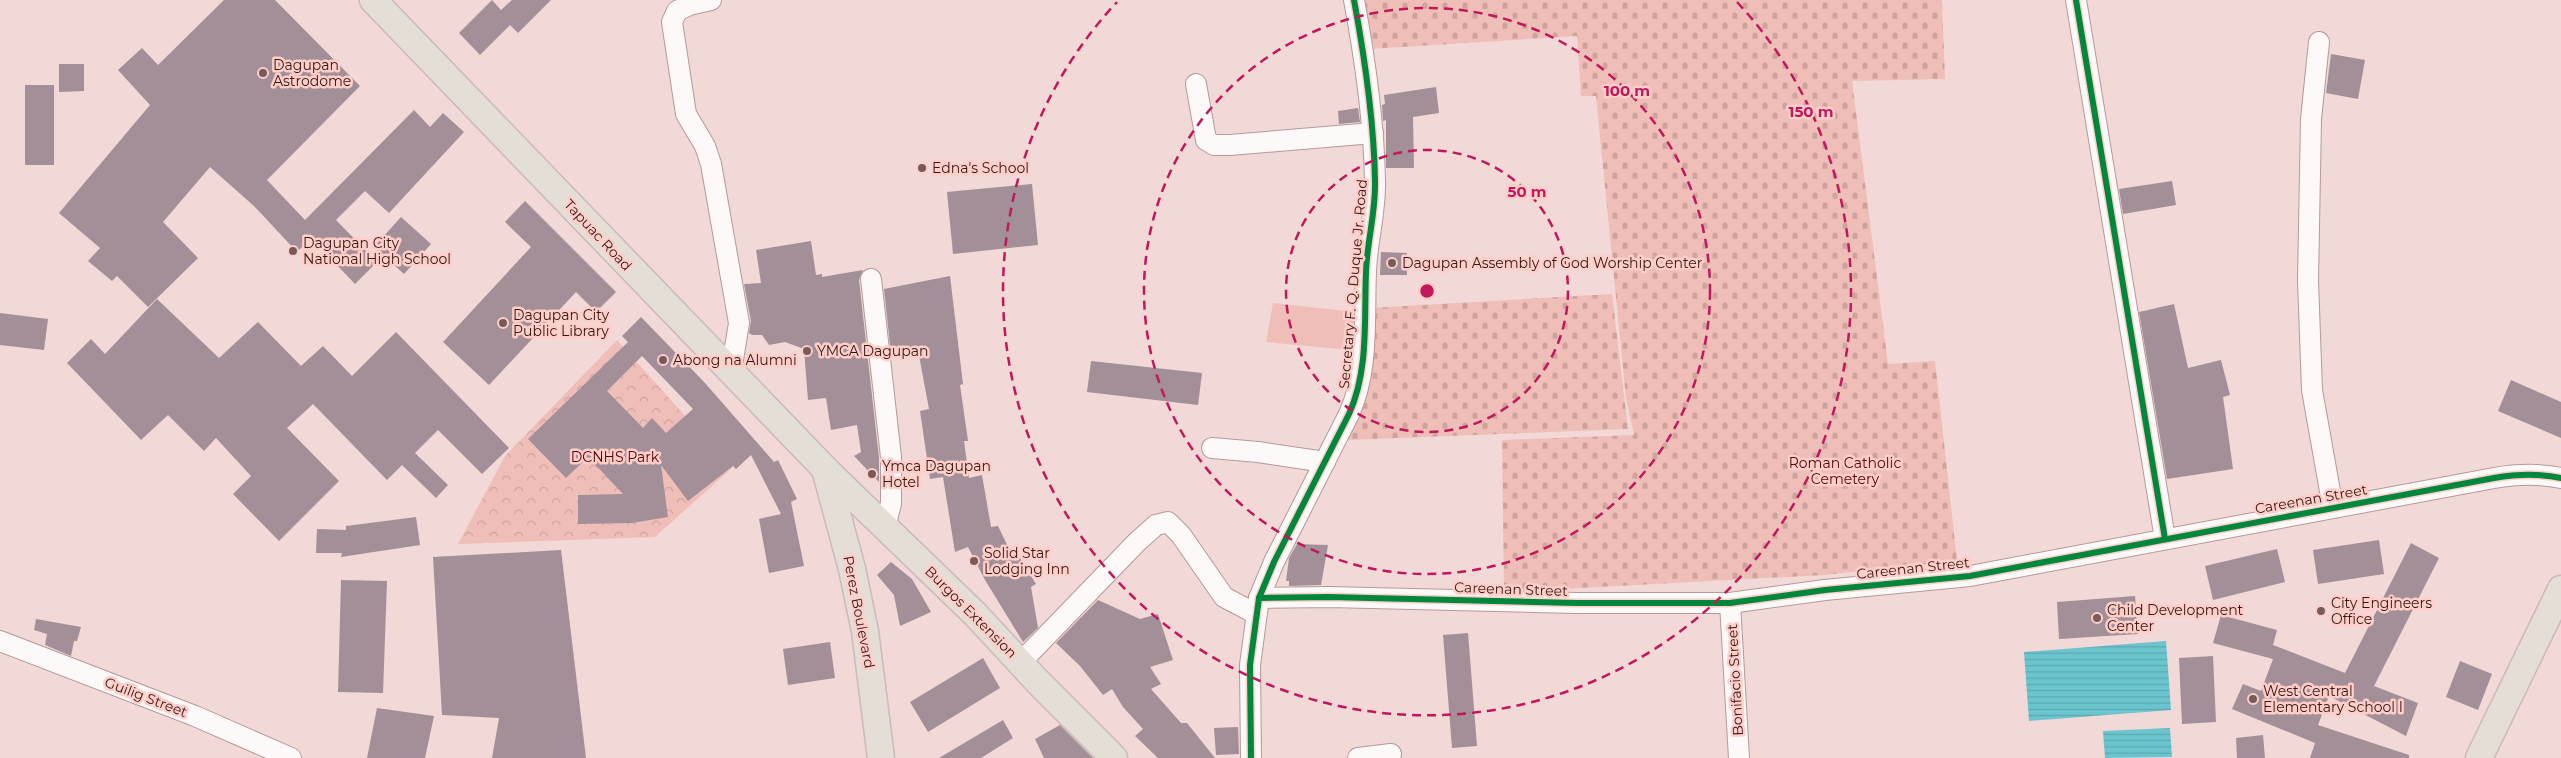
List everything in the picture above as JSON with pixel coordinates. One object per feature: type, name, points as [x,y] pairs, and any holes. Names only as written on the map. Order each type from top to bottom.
[{"type":"main road","name":"Tapuac Road","points":[[373,0],[825,468]]},
{"type":"main road","name":"Burgos Extension","points":[[825,468],[975,614],[1020,663],[1114,758]]},
{"type":"main road","name":"Perez Boulevard","points":[[825,468],[852,568],[865,631],[881,758]]},
{"type":"main road","points":[[2479,758],[2561,588]]},
{"type":"street","points":[[711,0],[689,5],[677,11],[672,22],[686,114],[705,146],[711,164],[732,280],[739,323],[731,372]]},
{"type":"street","name":"Secretary F. Q. Duque Jr. Road","points":[[1251,758],[1250,665],[1257,606],[1274,562],[1356,399],[1361,376],[1366,268],[1375,208],[1373,133],[1354,0]]},
{"type":"street","points":[[2076,0],[2165,539]]},
{"type":"street","points":[[2319,42],[2311,119],[2308,281],[2312,390],[2333,508]]},
{"type":"street","points":[[1196,84],[1206,140],[1214,145],[1373,133]]},
{"type":"street","points":[[871,279],[891,458],[890,504],[885,527]]},
{"type":"street","points":[[1212,448],[1258,452],[1325,462]]},
{"type":"street","name":"Careenan Street","points":[[1257,606],[1329,597],[1576,603],[1730,603],[1825,590],[1970,576],[2504,476],[2544,474],[2561,478]]},
{"type":"street","points":[[1020,663],[1156,524],[1168,522],[1181,535],[1224,597],[1257,606]]},
{"type":"street","name":"Bonifacio Street","points":[[1730,603],[1739,758]]},
{"type":"street","name":"Guilig Street","points":[[0,641],[195,716],[290,758]]},
{"type":"street","points":[[1358,758],[1391,754]]},
{"type":"green space","name":"Roman Catholic Cemetery","points":[[1359,0],[1942,0],[1945,79],[1852,81],[1888,364],[1935,361],[1957,561],[1824,575],[1504,592],[1502,440],[1634,435],[1626,398],[1596,96],[1581,96],[1577,36],[1370,49]]},
{"type":"green space","points":[[1612,294],[1628,429],[1347,440],[1365,377],[1371,308]]},
{"type":"green space","points":[[1273,303],[1355,312],[1350,350],[1266,342]]},
{"type":"green space","name":"DCNHS Park","points":[[617,340],[732,468],[655,537],[458,544],[505,456]]},
{"type":"water","points":[[2166,641],[2171,710],[2029,721],[2024,652]]},
{"type":"water","points":[[2170,728],[2172,757],[2105,758],[2103,731]]},
{"type":"building","points":[[224,0],[275,0],[360,86],[267,180],[305,220],[414,110],[430,127],[443,113],[464,132],[389,213],[365,191],[336,220],[377,262],[355,284],[311,238],[297,252],[255,207],[210,167],[163,222],[198,258],[148,307],[117,276],[112,281],[88,261],[100,248],[59,213],[150,105],[118,70],[142,48],[158,65]]},
{"type":"building","points":[[492,0],[501,10],[512,0],[551,0],[518,33],[510,25],[480,55],[459,33]]},
{"type":"building","points":[[2331,54],[2365,60],[2358,99],[2326,93]]},
{"type":"building","points":[[59,64],[84,64],[84,91],[59,92]]},
{"type":"building","points":[[25,85],[54,85],[54,165],[25,165]]},
{"type":"building","points":[[1436,87],[1439,113],[1413,117],[1414,168],[1386,168],[1386,120],[1383,121],[1382,105],[1385,104],[1384,95]]},
{"type":"building","points":[[1358,108],[1360,122],[1339,124],[1338,111]]},
{"type":"building","points":[[2172,181],[2176,205],[2123,214],[2119,189]]},
{"type":"building","points":[[1032,184],[1038,245],[953,254],[947,192]]},
{"type":"building","points":[[525,201],[616,292],[596,312],[576,292],[489,385],[443,342],[531,247],[505,222]]},
{"type":"building","points":[[401,217],[431,244],[404,274],[374,247]]},
{"type":"building","points":[[811,241],[816,275],[822,274],[822,277],[863,270],[859,280],[879,458],[879,482],[854,456],[861,452],[857,425],[831,430],[826,398],[808,400],[804,349],[785,342],[769,345],[762,335],[752,335],[749,333],[751,321],[744,284],[761,283],[756,250]]},
{"type":"building","points":[[1381,252],[1407,253],[1407,275],[1380,275]]},
{"type":"building","points":[[950,276],[963,384],[960,385],[968,441],[964,441],[969,478],[982,475],[991,527],[998,526],[1015,561],[1020,558],[1036,584],[1031,587],[1038,628],[1023,642],[985,580],[968,547],[955,552],[943,477],[930,479],[920,411],[929,409],[918,350],[891,354],[884,289]]},
{"type":"building","points":[[157,299],[219,358],[258,322],[301,366],[323,346],[352,376],[396,332],[509,448],[482,474],[438,430],[415,453],[448,485],[436,498],[402,465],[387,480],[313,404],[287,428],[339,481],[279,541],[233,494],[251,476],[216,438],[204,451],[168,415],[141,440],[67,363],[91,339],[105,354]]},
{"type":"building","points":[[2174,304],[2188,368],[2221,360],[2230,395],[2223,397],[2233,469],[2167,479],[2139,312]]},
{"type":"building","points":[[0,313],[48,319],[44,350],[0,345]]},
{"type":"building","points":[[641,317],[705,383],[774,462],[778,460],[797,499],[791,502],[804,566],[769,573],[759,519],[781,514],[751,455],[736,469],[733,466],[688,501],[661,465],[668,517],[632,523],[578,524],[578,495],[623,494],[588,457],[566,478],[528,439],[628,342],[622,336]],"holes":[[[642,356],[693,409],[666,433],[652,418],[643,428],[607,391]]]},
{"type":"building","points":[[1091,361],[1202,373],[1198,405],[1087,392]]},
{"type":"building","points":[[2511,380],[2561,402],[2561,438],[2498,411]]},
{"type":"building","points":[[416,517],[420,545],[341,557],[342,553],[316,553],[317,529],[346,530],[346,526]]},
{"type":"building","points":[[2379,540],[2384,574],[2318,584],[2313,550]]},
{"type":"building","points":[[2411,543],[2439,558],[2374,686],[2418,703],[2406,736],[2329,696],[2318,725],[2409,755],[2409,758],[2310,758],[2315,743],[2232,709],[2243,684],[2261,691],[2273,659],[2213,643],[2221,615],[2277,630],[2273,645],[2345,673]]},
{"type":"building","points":[[1297,544],[1328,545],[1321,585],[1289,586],[1289,581],[1286,581],[1289,558]]},
{"type":"building","points":[[2277,549],[2285,582],[2213,600],[2205,566]]},
{"type":"building","points":[[561,550],[586,758],[492,758],[499,718],[442,715],[433,557]]},
{"type":"building","points":[[891,562],[912,579],[931,612],[900,626],[894,595],[877,575]]},
{"type":"building","points":[[341,580],[387,581],[383,693],[338,692]]},
{"type":"building","name":"Child Development Center","points":[[2135,596],[2138,634],[2059,639],[2057,602]]},
{"type":"building","points":[[1098,600],[1140,619],[1158,614],[1173,660],[1150,667],[1161,684],[1151,689],[1181,723],[1187,723],[1215,758],[1158,758],[1135,736],[1143,729],[1123,707],[1112,689],[1103,695],[1080,666],[1056,643]]},
{"type":"building","points":[[36,619],[81,627],[77,641],[74,641],[71,656],[45,645],[47,634],[34,630]]},
{"type":"building","points":[[1468,633],[1477,746],[1452,748],[1443,635]]},
{"type":"building","points":[[830,642],[835,678],[788,685],[783,649]]},
{"type":"building","points":[[2213,656],[2216,722],[2182,724],[2179,658]]},
{"type":"building","points":[[983,658],[1000,688],[928,732],[910,702]]},
{"type":"building","points":[[2460,661],[2492,674],[2478,710],[2446,697]]},
{"type":"building","points":[[377,708],[434,716],[425,758],[367,758]]},
{"type":"building","points":[[1003,720],[1013,738],[981,758],[939,758]]},
{"type":"building","points":[[1060,725],[1093,758],[1044,758],[1035,739]]},
{"type":"building","points":[[1238,727],[1239,754],[1216,755],[1214,728]]},
{"type":"building","points":[[2263,735],[2265,758],[2237,758],[2236,738]]},
{"type":"cycle path","points":[[1251,758],[1250,665],[1259,598],[1274,562],[1349,414],[1360,380],[1363,362],[1367,260],[1375,181],[1368,90],[1354,0]]},
{"type":"cycle path","points":[[2076,0],[2165,539]]},
{"type":"cycle path","points":[[1259,598],[1329,597],[1576,603],[1730,603],[1825,590],[1970,576],[2503,477],[2536,475],[2561,478]]},
{"type":"place","name":"Dagupan Astrodome","points":[[263,73]]},
{"type":"place","name":"Edna's School","points":[[922,168]]},
{"type":"place","name":"Dagupan City National High School","points":[[293,251]]},
{"type":"place","name":"Dagupan Assembly of God Worship Center","points":[[1392,263]]},
{"type":"place","name":"Dagupan City Public Library","points":[[503,323]]},
{"type":"place","name":"YMCA Dagupan","points":[[807,351]]},
{"type":"place","name":"Abong na Alumni","points":[[663,360]]},
{"type":"place","name":"Ymca Dagupan Hotel","points":[[872,474]]},
{"type":"place","name":"Solid Star Lodging Inn","points":[[974,561]]},
{"type":"place","name":"City Engineers Office","points":[[2321,611]]},
{"type":"place","name":"Child Development Center","points":[[2097,618]]},
{"type":"place","name":"West Central Elementary School I","points":[[2253,699]]}]
